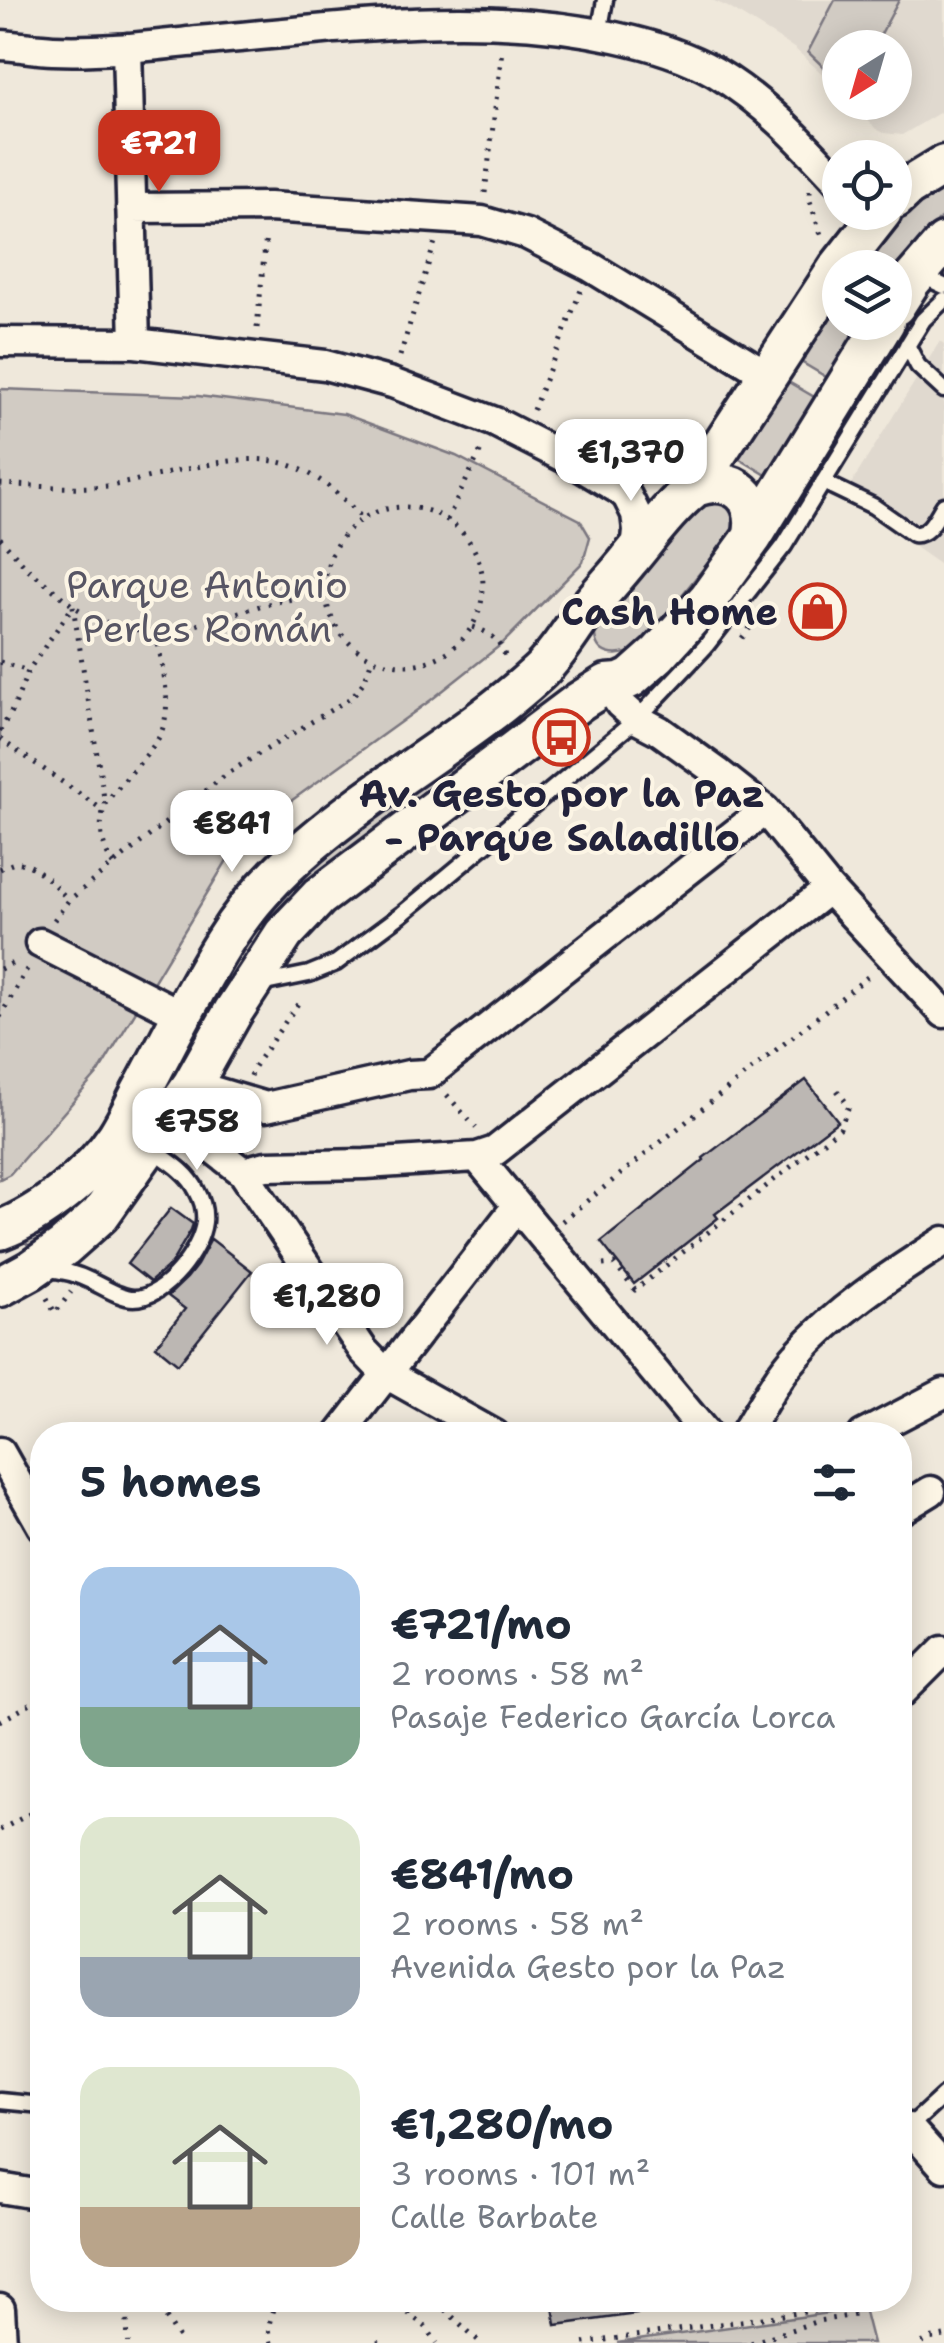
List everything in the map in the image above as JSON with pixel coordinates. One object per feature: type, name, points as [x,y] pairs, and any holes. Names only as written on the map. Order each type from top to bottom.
[{"type":"main road","points":[[912,185],[944,165]]},
{"type":"main road","points":[[0,1230],[72,1186],[116,1138],[224,940],[286,865],[540,672],[769,376],[866,230]]},
{"type":"main road","points":[[917,291],[944,243]]},
{"type":"main road","points":[[573,630],[571,654],[584,675],[595,682],[620,683],[658,654],[708,599],[892,340]]},
{"type":"main road","points":[[684,484],[719,482],[742,492],[754,514],[752,538]]},
{"type":"main road","points":[[15,1278],[64,1247],[100,1215],[192,1086],[284,934],[320,897],[607,684]]},
{"type":"street","points":[[0,45],[55,50],[127,48],[386,24],[468,22],[577,29],[651,46],[713,71],[773,113],[822,164]]},
{"type":"street","points":[[127,48],[135,343]]},
{"type":"street","points":[[131,208],[269,207],[482,220],[526,234],[590,267],[769,376]]},
{"type":"street","points":[[0,342],[135,343],[325,365],[392,383],[495,422],[576,463],[624,493],[636,514],[636,552]]},
{"type":"street","points":[[624,493],[684,484]]},
{"type":"street","points":[[607,684],[620,704],[764,810],[829,889],[892,958],[941,1004]]},
{"type":"street","points":[[192,1086],[266,1107],[408,1075],[429,1074],[764,810]]},
{"type":"street","points":[[244,1172],[266,1166],[365,1164],[486,1154],[829,889]]},
{"type":"street","points":[[40,943],[182,1015]]},
{"type":"street","points":[[154,1141],[172,1132],[186,1132],[244,1172],[364,1350],[386,1374],[472,1422]]},
{"type":"street","points":[[486,1154],[517,1206],[696,1422]]},
{"type":"street","points":[[348,1422],[517,1206]]},
{"type":"street","points":[[752,1422],[792,1360],[825,1325],[944,1241]]},
{"type":"street","points":[[888,1422],[944,1393]]},
{"type":"street","points":[[0,1452],[30,1505]]},
{"type":"street","points":[[912,1503],[931,1491]]},
{"type":"street","points":[[912,1682],[944,1650]]},
{"type":"street","points":[[912,2133],[944,2167]]},
{"type":"street","points":[[0,2188],[30,2193]]},
{"type":"street","points":[[0,2309],[2,2343]]},
{"type":"lane","points":[[599,34],[605,0]]},
{"type":"lane","points":[[912,326],[944,300]]},
{"type":"lane","points":[[246,991],[264,982],[309,974],[336,964],[638,718],[694,659],[784,546],[823,482],[893,340]]},
{"type":"lane","points":[[900,340],[918,366],[944,390]]},
{"type":"lane","points":[[823,482],[873,506],[912,534],[926,531],[944,506]]},
{"type":"lane","points":[[15,1278],[51,1269],[72,1272],[131,1299],[160,1290],[172,1280],[196,1244],[204,1223],[202,1205],[188,1176],[154,1141]]},
{"type":"lane","points":[[912,2118],[944,2095]]},
{"type":"lane","points":[[0,2101],[30,2104]]},
{"type":"path","points":[[482,220],[505,24]]},
{"type":"path","points":[[822,178],[814,180],[810,194],[824,250]]},
{"type":"path","points":[[254,356],[269,207]]},
{"type":"path","points":[[392,383],[442,218]]},
{"type":"path","points":[[523,436],[590,267]]},
{"type":"path","points":[[448,520],[495,422]]},
{"type":"path","points":[[0,484],[109,486],[189,468],[270,458],[313,475],[340,494],[362,518]]},
{"type":"path","points":[[624,493],[629,469],[636,462],[669,467],[684,484]]},
{"type":"path","points":[[418,508],[448,520],[466,536],[483,571],[481,610],[473,627],[446,654],[410,666],[391,665],[356,650],[332,620],[325,592],[328,563],[335,546],[347,530],[379,510],[418,508]]},
{"type":"path","points":[[0,538],[28,569],[73,606],[98,621],[125,628],[165,634],[263,604],[325,592]]},
{"type":"path","points":[[0,731],[28,670],[73,606]]},
{"type":"path","points":[[73,606],[104,807],[100,831],[113,865]]},
{"type":"path","points":[[473,627],[496,640],[507,664]]},
{"type":"path","points":[[104,807],[158,739],[166,715],[156,632]]},
{"type":"path","points":[[0,1017],[46,930],[69,900],[228,774],[352,697],[365,680],[372,659]]},
{"type":"path","points":[[0,662],[28,670]]},
{"type":"path","points":[[0,740],[104,807]]},
{"type":"path","points":[[0,869],[14,863],[27,865],[69,900]]},
{"type":"path","points":[[543,1236],[892,958]]},
{"type":"path","points":[[429,1074],[486,1154]]},
{"type":"path","points":[[571,1270],[614,1264],[635,1290],[840,1128],[849,1106],[836,1089]]},
{"type":"path","points":[[0,1722],[30,1705]]},
{"type":"path","points":[[0,1830],[30,1814]]},
{"type":"path","points":[[127,2312],[128,2343]]},
{"type":"path","points":[[163,2312],[182,2343]]},
{"type":"path","points":[[271,2343],[268,2330],[272,2312]]},
{"type":"path","points":[[406,2312],[426,2327],[437,2343]]},
{"type":"path","points":[[447,2312],[481,2343]]},
{"type":"path","points":[[584,2343],[805,2312]]},
{"type":"path","points":[[751,2343],[818,2322],[860,2314]]},
{"type":"path","points":[[922,2343],[944,2336]]},
{"type":"path","points":[[377,2343],[385,2343]]},
{"type":"shaded area","points":[[712,0],[944,0],[944,110],[902,135],[884,133],[868,120],[912,120],[912,30],[822,30],[822,74],[794,48]]},
{"type":"shaded area","points":[[940,341],[944,344],[942,566],[843,497]]},
{"type":"green space","points":[[835,0],[899,0],[883,30],[822,30],[822,66],[808,52]]},
{"type":"green space","points":[[944,181],[944,214],[912,253],[871,250],[886,230],[912,230],[912,203]]},
{"type":"green space","points":[[822,320],[822,340],[854,340],[828,378],[796,359]]},
{"type":"green space","points":[[785,380],[816,398],[768,476],[735,456]]},
{"type":"green space","name":"Parque Antonio Perles Román","points":[[0,389],[198,396],[344,414],[456,456],[580,520],[590,537],[583,562],[503,643],[241,837],[99,1072],[10,1174],[0,1179]]},
{"type":"green space","points":[[710,498],[731,506],[735,519],[732,533],[639,648],[616,654],[603,651],[595,639],[595,629],[696,505]]},
{"type":"green space","points":[[474,742],[483,753],[212,1022],[94,1201],[31,1250],[23,1238],[302,871]]},
{"type":"green space","points":[[836,2312],[865,2312],[873,2343],[617,2343]]},
{"type":"building","points":[[806,1080],[838,1121],[715,1214],[718,1218],[634,1284],[601,1242]]},
{"type":"building","points":[[171,1208],[193,1224],[171,1264],[150,1282],[127,1264]]},
{"type":"building","points":[[211,1239],[252,1271],[178,1364],[156,1346],[185,1309],[168,1296],[197,1265]]},
{"type":"building","points":[[554,2312],[637,2312],[637,2314],[556,2325]]},
{"type":"place","name":"Cash Home","points":[[817,612]]},
{"type":"place","name":"Av. Gesto por la Paz - Parque Saladillo","points":[[562,737]]}]
